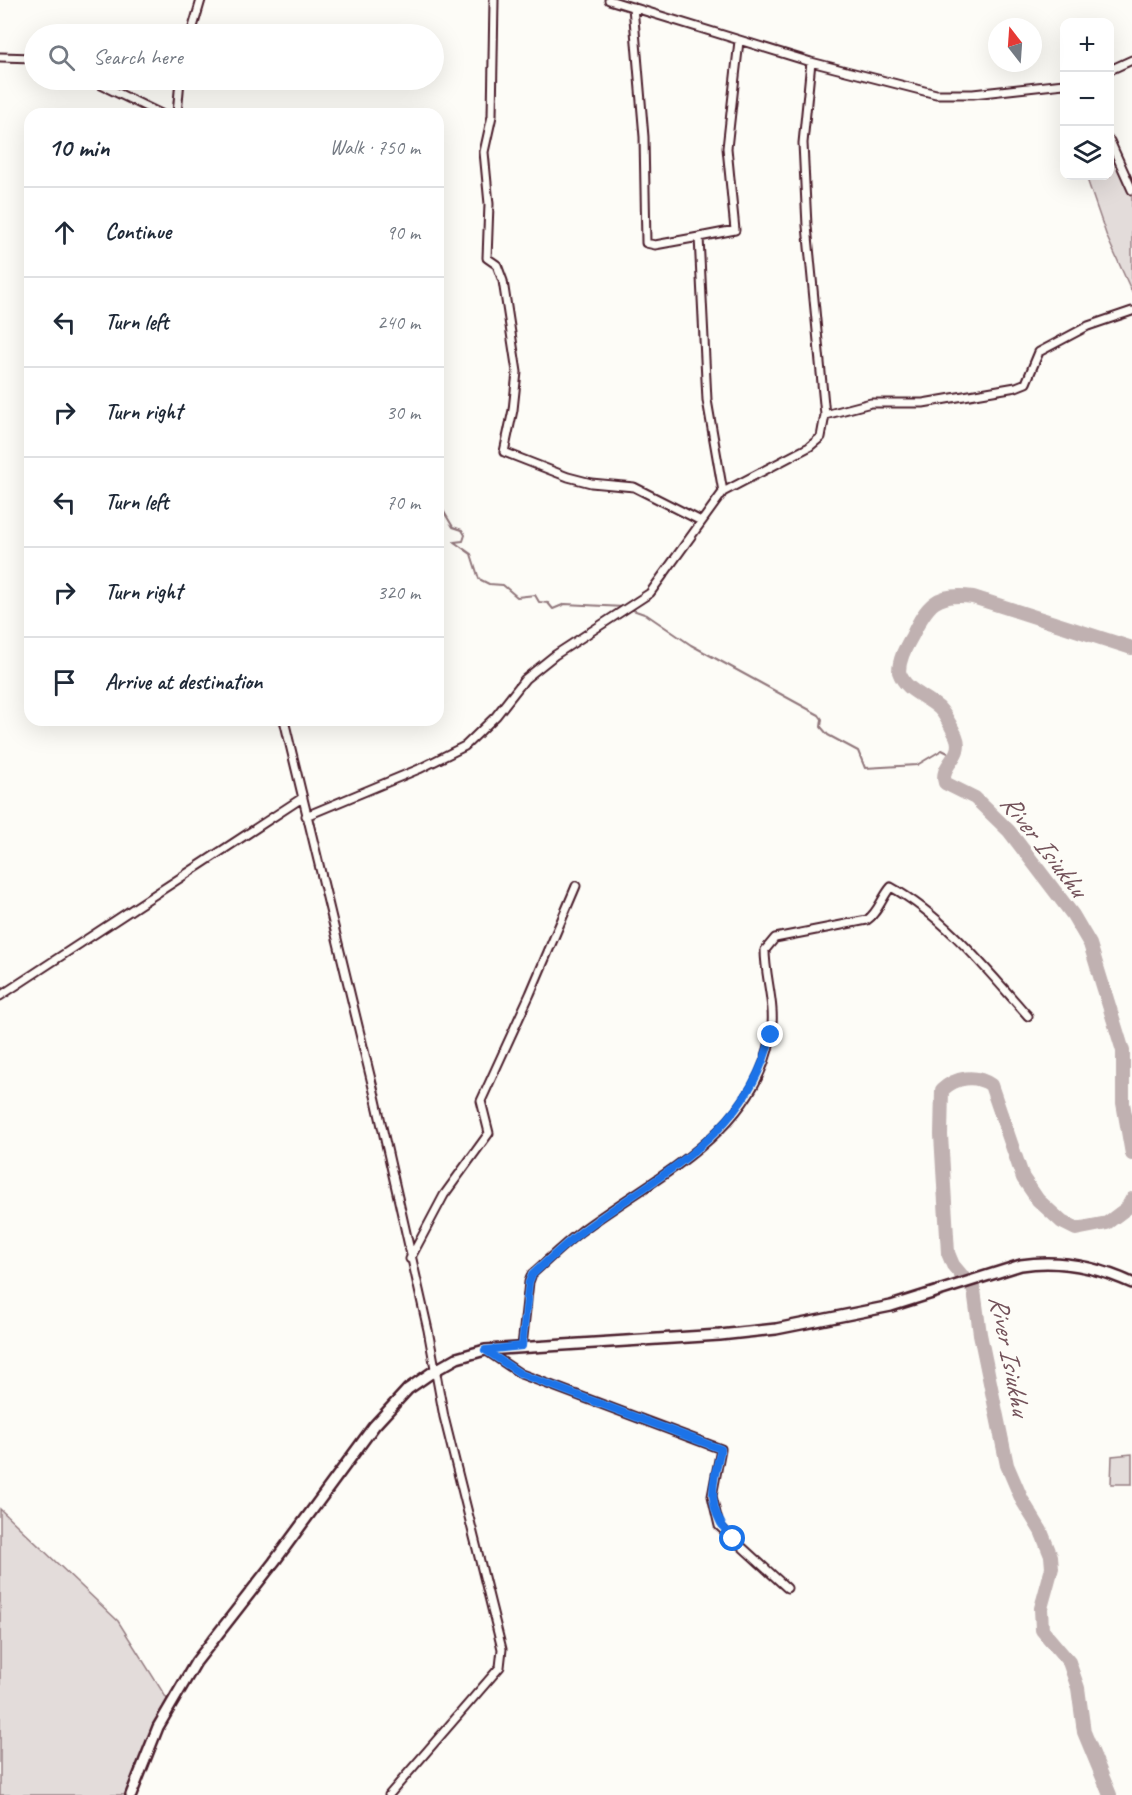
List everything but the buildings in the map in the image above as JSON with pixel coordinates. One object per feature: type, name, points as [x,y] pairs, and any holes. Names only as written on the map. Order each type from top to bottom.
[{"type":"main road","points":[[131,1795],[158,1727],[196,1662],[274,1562],[374,1426],[408,1389],[457,1358],[485,1350],[522,1346],[720,1335],[776,1329],[891,1306],[1021,1265],[1050,1261],[1081,1266],[1132,1282]]},
{"type":"street","points":[[194,24],[201,0]]},
{"type":"street","points":[[494,0],[492,116],[484,152],[489,204],[487,258],[497,265],[503,281],[517,372],[504,452],[568,477],[591,483],[634,487],[701,521]]},
{"type":"street","points":[[609,0],[811,62],[936,94],[973,94],[1060,85]]},
{"type":"street","points":[[633,7],[644,137],[646,243],[655,244],[735,230],[727,148],[739,41]]},
{"type":"street","points":[[0,57],[24,58]]},
{"type":"street","points":[[1114,68],[1132,60]]},
{"type":"street","points":[[306,816],[419,769],[465,746],[496,716],[525,678],[555,655],[627,611],[650,593],[723,492],[809,447],[821,437],[825,415],[807,226],[803,143],[811,62]]},
{"type":"street","points":[[112,90],[149,108]]},
{"type":"street","points":[[178,108],[179,90]]},
{"type":"street","points":[[1114,150],[1132,190]]},
{"type":"street","points":[[699,237],[706,389],[723,492]]},
{"type":"street","points":[[825,415],[871,403],[923,403],[1016,387],[1026,383],[1039,352],[1088,326],[1132,311]]},
{"type":"street","points":[[285,726],[376,1100],[428,1330],[434,1371],[503,1656],[500,1666],[389,1795]]},
{"type":"street","points":[[0,996],[303,798]]},
{"type":"street","points":[[410,1258],[444,1195],[489,1133],[481,1101],[576,886]]},
{"type":"street","points":[[522,1346],[529,1282],[532,1275],[580,1233],[714,1136],[741,1104],[765,1059],[771,1035],[772,998],[765,950],[774,938],[794,932],[867,920],[876,912],[882,898],[891,887],[908,897],[954,937],[1028,1016]]},
{"type":"street","points":[[485,1350],[521,1374],[721,1449],[712,1496],[719,1526],[787,1588]]},
{"type":"shaded area","points":[[1116,158],[1132,191],[1132,292],[1107,237],[1087,180],[1114,180],[1114,159]]},
{"type":"shaded area","points":[[1132,1454],[1132,1484],[1111,1484],[1112,1456]]},
{"type":"shaded area","points":[[0,1509],[118,1621],[169,1702],[131,1795],[0,1795]]},
{"type":"waterway","points":[[444,512],[453,527],[462,530],[465,535],[463,541],[454,542],[471,554],[479,579],[489,584],[503,585],[517,597],[535,595],[539,602],[548,603],[553,609],[565,604],[624,607]]},
{"type":"waterway","name":"River Isiukhu","points":[[1132,648],[973,597],[950,597],[934,603],[923,616],[903,653],[899,672],[911,689],[942,711],[956,736],[957,750],[945,771],[945,783],[975,798],[1009,831],[1073,915],[1090,944],[1123,1051],[1123,1103],[1132,1154]]},
{"type":"waterway","points":[[630,609],[647,615],[691,645],[819,715],[822,719],[821,727],[828,735],[858,751],[865,768],[917,765],[942,750],[956,757]]},
{"type":"waterway","name":"River Isiukhu","points":[[1110,1795],[1084,1732],[1078,1688],[1069,1662],[1042,1630],[1041,1608],[1052,1568],[1051,1556],[1041,1531],[1022,1500],[1007,1465],[980,1334],[974,1290],[953,1265],[948,1253],[941,1135],[942,1090],[953,1082],[966,1078],[979,1079],[991,1085],[1023,1178],[1038,1200],[1062,1222],[1076,1229],[1107,1223],[1127,1208],[1132,1199]]},
{"type":"route","points":[[733,1539],[719,1526],[712,1496],[721,1449],[608,1404],[521,1374],[485,1350],[522,1346],[529,1282],[532,1275],[580,1233],[714,1136],[724,1126],[741,1104],[756,1078],[765,1059],[771,1035]]}]
